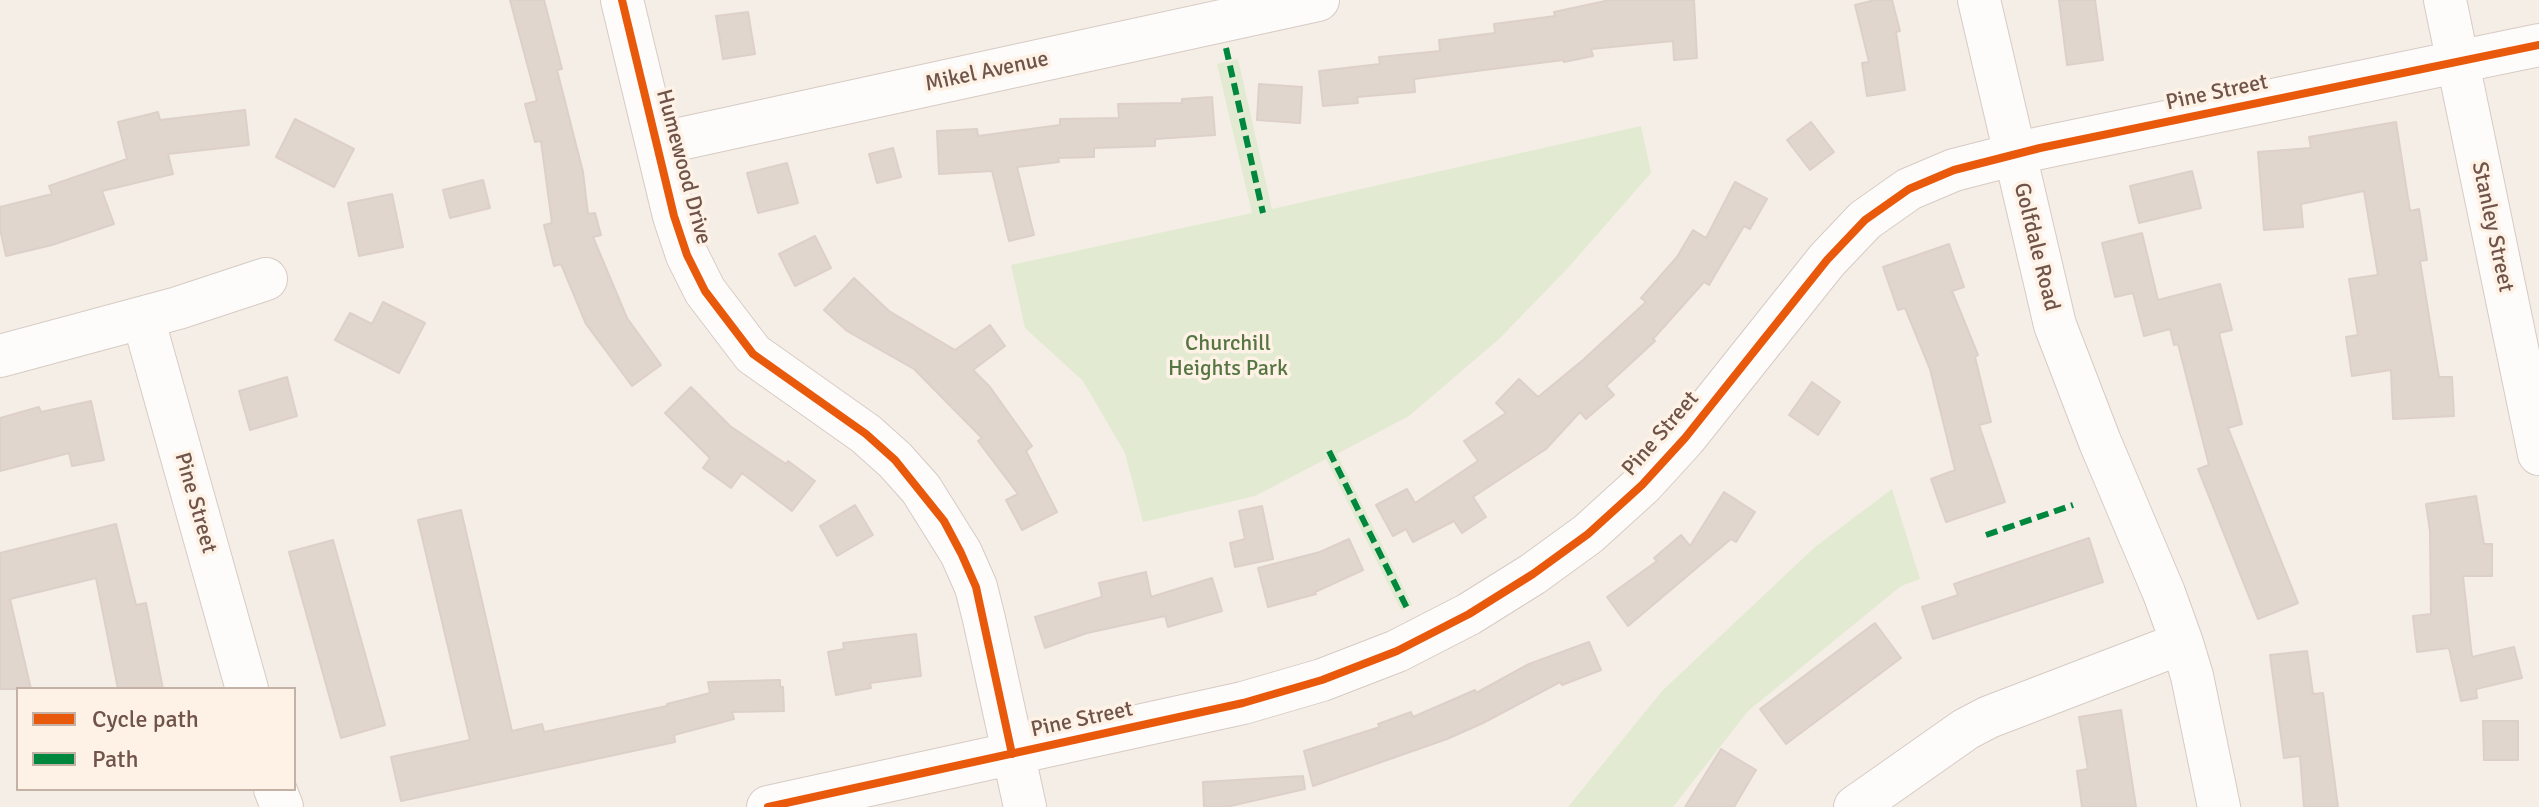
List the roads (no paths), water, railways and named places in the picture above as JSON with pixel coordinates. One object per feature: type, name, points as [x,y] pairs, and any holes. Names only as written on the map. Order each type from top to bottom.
[{"type":"street","name":"Humewood Drive","points":[[622,0],[674,216],[687,255],[705,291],[753,354],[866,434],[895,460],[944,521],[961,553],[976,587],[1025,807]]},
{"type":"street","name":"Mikel Avenue","points":[[657,144],[1318,0]]},
{"type":"street","name":"Golfdale Road","points":[[1979,0],[2055,325],[2182,643],[2192,676],[2219,807]]},
{"type":"street","name":"Stanley Street","points":[[2445,0],[2539,454]]},
{"type":"street","name":"Pine Street","points":[[768,807],[1243,703],[1322,680],[1397,651],[1469,614],[1577,542],[1642,485],[1685,438],[1827,260],[1865,220],[1909,189],[1954,170],[2014,154],[2539,45]]},
{"type":"street","points":[[0,356],[143,318],[266,279]]},
{"type":"street","name":"Pine Street","points":[[143,318],[246,687]]},
{"type":"street","points":[[1855,807],[1966,729],[1989,717],[2182,643]]},
{"type":"park label","name":"Churchill Heights Park","points":[[1228,356]]}]
